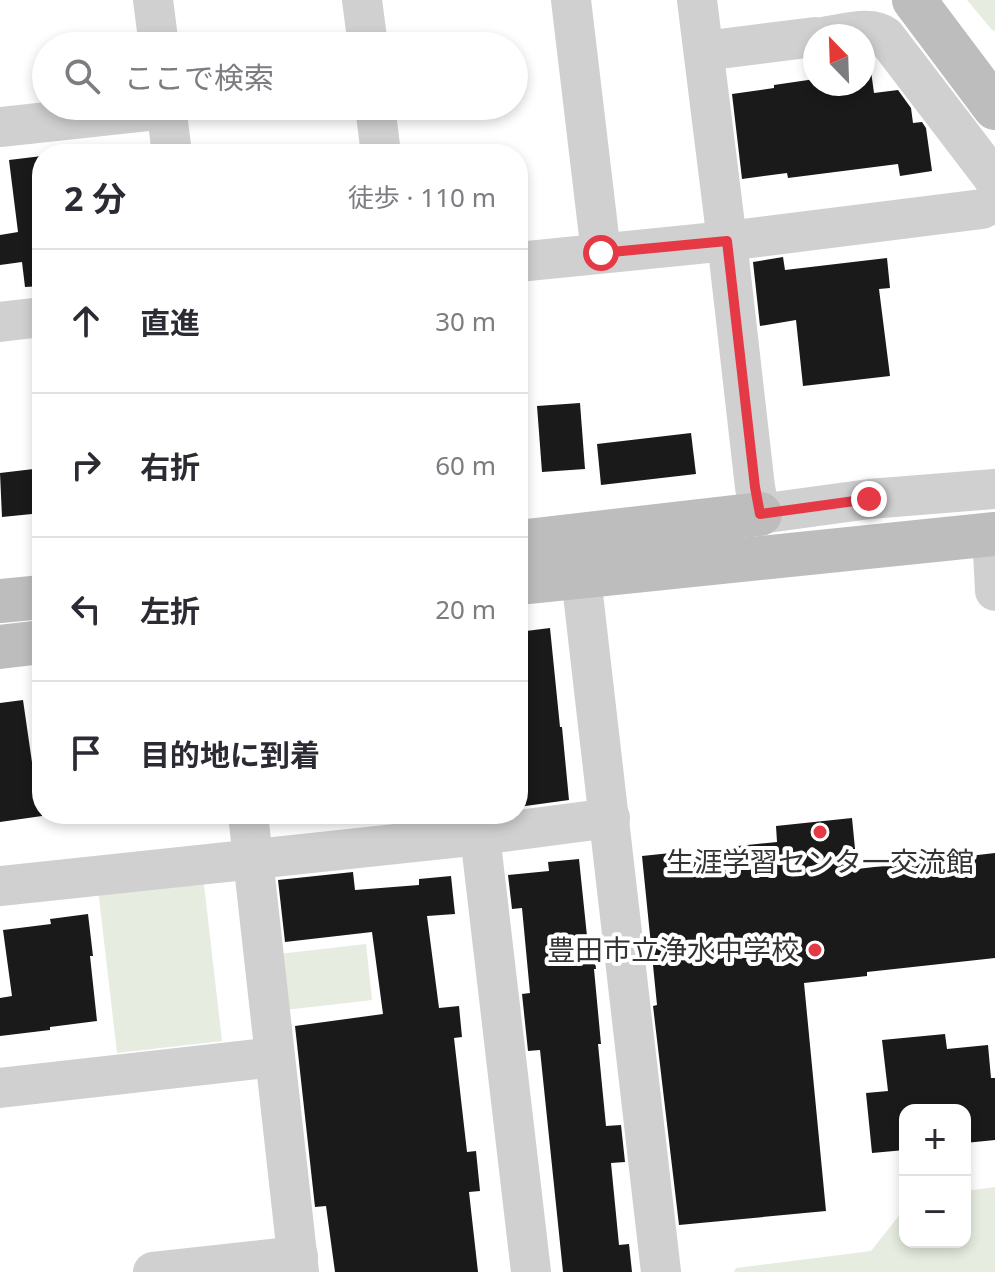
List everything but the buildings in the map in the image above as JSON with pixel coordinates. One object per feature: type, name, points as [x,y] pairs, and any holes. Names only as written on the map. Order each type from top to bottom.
[{"type":"street","points":[[153,0],[157,32]]},
{"type":"street","points":[[362,0],[366,32]]},
{"type":"street","points":[[571,0],[601,253]]},
{"type":"street","points":[[697,0],[760,514]]},
{"type":"street","points":[[914,0],[995,108]]},
{"type":"street","points":[[875,31],[885,36],[995,180]]},
{"type":"street","points":[[704,51],[803,39]]},
{"type":"street","points":[[0,127],[58,120]]},
{"type":"street","points":[[168,120],[171,144]]},
{"type":"street","points":[[377,120],[380,144]]},
{"type":"street","points":[[528,261],[727,241],[982,209],[995,202]]},
{"type":"street","points":[[0,322],[32,318]]},
{"type":"street","points":[[528,541],[869,499],[995,489]]},
{"type":"street","points":[[528,582],[994,534],[995,591]]},
{"type":"street","points":[[581,577],[661,1272]]},
{"type":"street","points":[[0,601],[32,598]]},
{"type":"street","points":[[0,647],[32,643]]},
{"type":"street","points":[[0,886],[480,835],[610,818]]},
{"type":"street","points":[[153,1272],[298,1264],[249,824]]},
{"type":"street","points":[[480,835],[531,1272]]},
{"type":"street","points":[[0,1088],[275,1057]]},
{"type":"shaded area","points":[[967,0],[995,0],[995,31],[992,30]]},
{"type":"shaded area","points":[[203,876],[222,1041],[117,1053],[98,889]]},
{"type":"shaded area","points":[[366,944],[372,1000],[285,1010],[279,954]]},
{"type":"shaded area","points":[[995,1187],[995,1272],[734,1272],[736,1268],[871,1251],[899,1216],[899,1248],[971,1248],[971,1190]]},
{"type":"place","name":"生涯学習センタ一交流館","points":[[820,832]]},
{"type":"place","name":"豊田市立浄水中学校","points":[[815,950]]},
{"type":"route","points":[[601,253],[727,241],[760,514],[869,499]]}]
